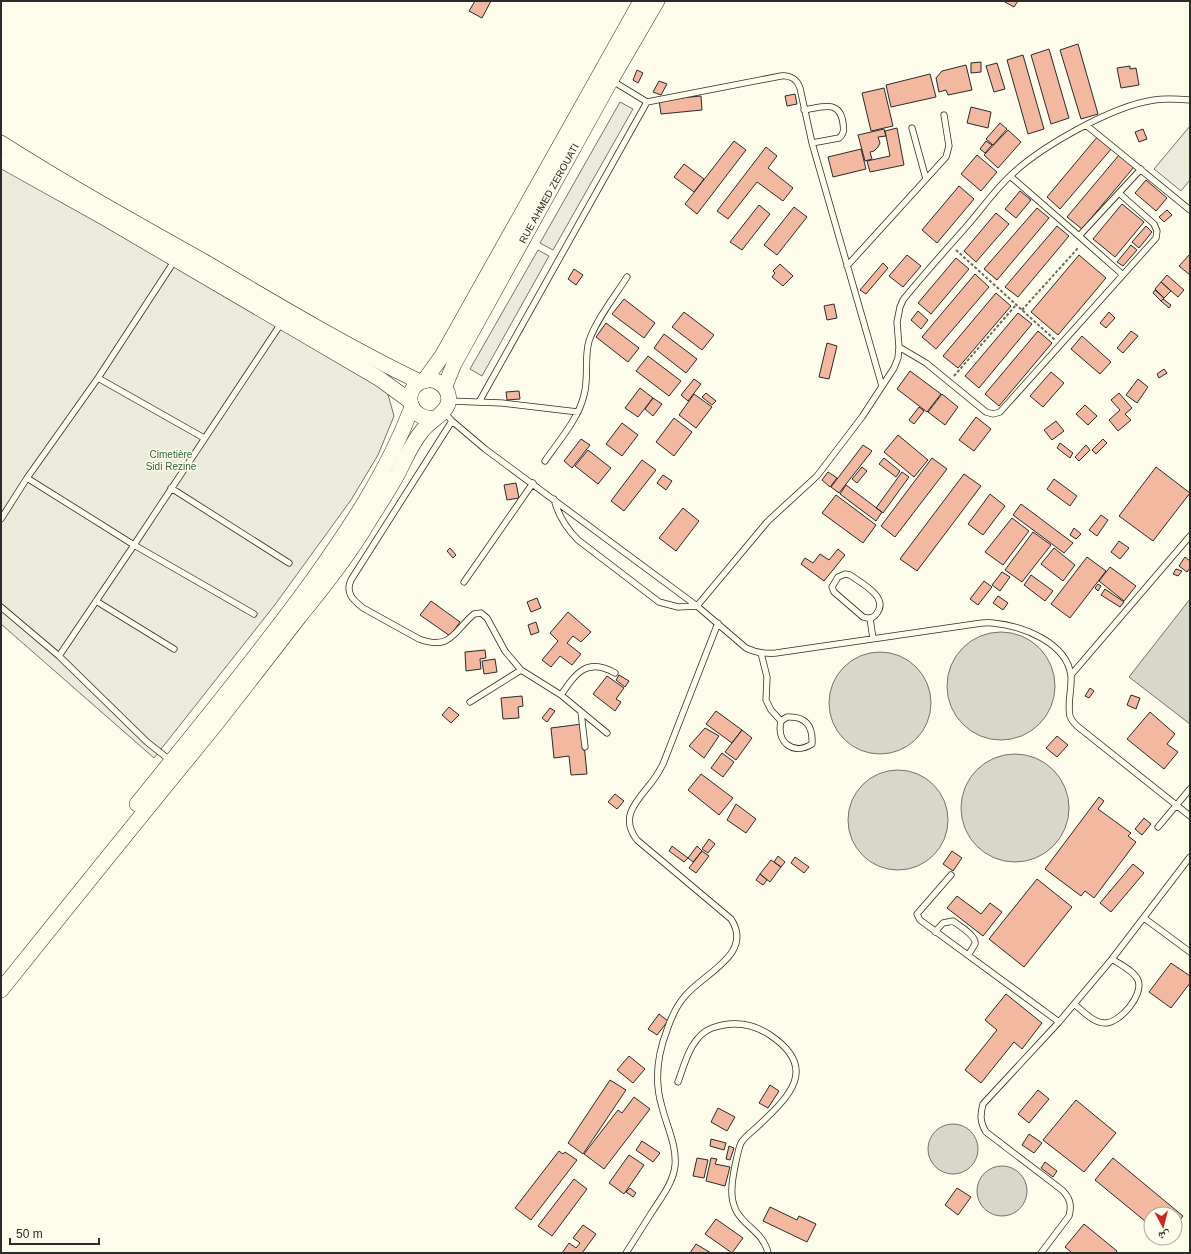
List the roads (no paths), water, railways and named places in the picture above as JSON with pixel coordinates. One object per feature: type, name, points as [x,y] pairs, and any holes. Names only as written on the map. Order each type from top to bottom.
[{"type":"main road","points":[[1,974],[280,625],[335,550],[374,488],[395,448],[411,404],[412,390],[422,381],[442,356],[641,1]]},
{"type":"main road","name":"RUE AHMED ZEROUATI","points":[[445,386],[454,364],[611,80],[657,1]]},
{"type":"main road","points":[[1,143],[179,254],[282,322],[380,379],[411,404],[414,412],[424,418],[445,413]]},
{"type":"main road","points":[[1,160],[369,356],[422,381],[435,381],[445,386],[447,391],[445,413],[423,429],[416,438],[387,493],[342,562],[242,691],[1,990]]},
{"type":"lane","points":[[611,80],[647,102],[785,76],[793,78],[799,84],[812,143],[882,386]]},
{"type":"lane","points":[[554,499],[560,517],[571,533],[584,545],[651,597],[664,604],[678,607],[697,606],[768,520],[816,476],[862,417],[894,368],[898,358],[899,347],[897,322],[903,300],[1010,176],[1032,158],[1057,142],[1086,125],[1117,111],[1153,100],[1190,100]]},
{"type":"lane","points":[[479,402],[647,102]]},
{"type":"lane","points":[[804,110],[829,106],[837,109],[842,116],[844,129],[839,138],[812,143]]},
{"type":"lane","points":[[847,266],[946,157],[949,140],[944,115]]},
{"type":"lane","points":[[1086,125],[1190,210]]},
{"type":"lane","points":[[912,128],[926,179]]},
{"type":"lane","points":[[1080,236],[1141,169]]},
{"type":"lane","points":[[1010,176],[1080,236],[1122,275]]},
{"type":"lane","points":[[899,347],[920,359],[989,414],[1000,412],[1154,241],[1157,231],[1152,222],[1118,193]]},
{"type":"lane","points":[[1,519],[27,478],[98,378],[179,254]]},
{"type":"lane","points":[[546,461],[578,412],[584,396],[587,377],[587,350],[594,328],[626,277]]},
{"type":"lane","points":[[59,656],[282,322]]},
{"type":"lane","points":[[98,378],[204,438]]},
{"type":"lane","points":[[578,412],[502,403],[479,402],[445,413],[351,580],[349,584],[349,594],[355,602],[363,608],[427,642],[434,643],[449,639],[456,635],[474,614],[481,613],[487,618],[505,651],[522,670],[561,695],[607,733]]},
{"type":"lane","points":[[445,413],[485,449],[533,483],[697,606],[746,648],[761,653],[776,653],[992,622],[1012,626],[1033,633],[1048,642],[1061,653],[1067,663],[1070,675],[1070,716],[1077,726],[1190,816]]},
{"type":"lane","points":[[27,478],[134,545],[254,614]]},
{"type":"lane","points":[[464,582],[533,483]]},
{"type":"lane","points":[[171,488],[289,563]]},
{"type":"lane","points":[[1070,675],[1190,536]]},
{"type":"lane","points":[[840,575],[850,575],[879,598],[881,606],[874,617],[870,618],[863,617],[834,592],[833,585],[840,575]]},
{"type":"lane","points":[[96,601],[174,649]]},
{"type":"lane","points":[[1,607],[59,656],[147,742],[172,761]]},
{"type":"lane","points":[[870,618],[873,639]]},
{"type":"lane","points":[[626,1253],[670,1184],[674,1167],[674,1149],[661,1106],[656,1082],[660,1054],[667,1029],[678,1006],[685,996],[730,956],[736,944],[737,931],[730,919],[637,840],[633,835],[629,822],[632,808],[663,764],[718,623]]},
{"type":"lane","points":[[761,653],[767,677],[766,700],[771,710],[781,721]]},
{"type":"lane","points":[[561,695],[575,675],[582,671],[592,667],[604,667],[615,673]]},
{"type":"lane","points":[[470,702],[522,670]]},
{"type":"lane","points":[[581,712],[585,747]]},
{"type":"lane","points":[[787,717],[794,717],[801,718],[807,722],[813,735],[812,744],[806,748],[798,749],[790,747],[780,736],[781,721],[787,717]]},
{"type":"lane","points":[[1158,827],[1190,789]]},
{"type":"lane","points":[[1041,1253],[1069,1216],[1071,1209],[1070,1202],[1067,1195],[1062,1190],[986,1132],[982,1126],[980,1118],[983,1104],[1059,1022],[1112,959],[1190,857]]},
{"type":"lane","points":[[951,875],[917,914],[920,920],[1059,1022]]},
{"type":"lane","points":[[1144,918],[1190,952]]},
{"type":"lane","points":[[935,932],[943,923],[953,921],[975,940],[975,943],[968,955]]},
{"type":"lane","points":[[1074,1004],[1094,1020],[1100,1022],[1113,1021],[1123,1014],[1138,993],[1139,984],[1135,975],[1112,959]]},
{"type":"lane","points":[[678,1082],[690,1049],[698,1038],[708,1030],[724,1024],[737,1023],[758,1029],[776,1039],[791,1054],[795,1062],[796,1072],[795,1082],[791,1091],[742,1143],[738,1153],[732,1186],[734,1206],[738,1214],[744,1222],[760,1236],[768,1253]]},
{"type":"park label","name":"Cimetière Sidi Rezine","points":[[171,460]]}]
